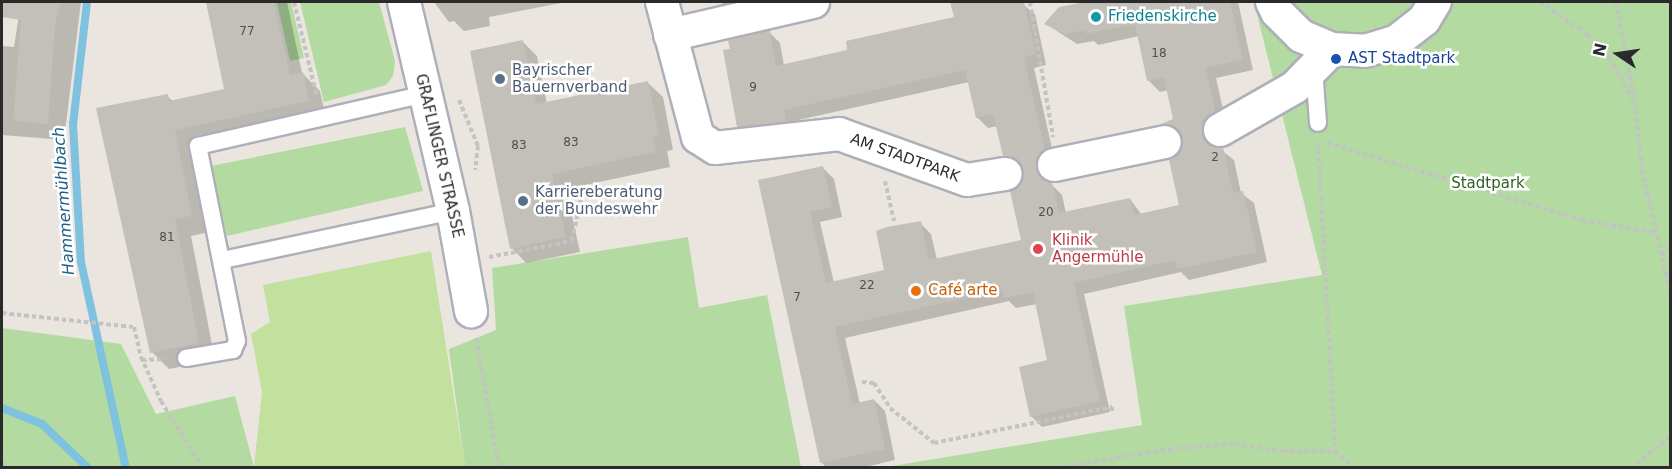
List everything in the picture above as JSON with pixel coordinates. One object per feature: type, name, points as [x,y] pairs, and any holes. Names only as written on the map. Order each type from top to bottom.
[{"type":"street","name":"GRAFLINGER STRASSE","points":[[404,2],[453,211],[471,311]]},
{"type":"street","name":"AM STADTPARK","points":[[662,2],[698,137],[716,148],[839,134],[966,180],[1006,174]]},
{"type":"street","points":[[670,35],[813,2]]},
{"type":"street","points":[[1272,2],[1277,12],[1323,59]]},
{"type":"street","points":[[1220,130],[1295,87],[1323,59],[1365,51],[1397,40],[1424,20],[1435,2]]},
{"type":"street","points":[[1057,164],[1165,142]]},
{"type":"lane","points":[[1318,123],[1323,59]]},
{"type":"lane","points":[[186,358],[233,350],[237,341],[223,260],[198,146],[424,94]]},
{"type":"lane","points":[[223,260],[453,211]]},
{"type":"path","points":[[294,2],[322,118]]},
{"type":"path","points":[[1030,2],[1041,52],[1038,67],[1057,164]]},
{"type":"path","points":[[1540,2],[1587,34],[1609,57],[1635,103]]},
{"type":"path","points":[[1616,2],[1635,103],[1641,170],[1671,291]]},
{"type":"path","points":[[1318,123],[1335,451]]},
{"type":"path","points":[[1318,141],[1582,220],[1656,233]]},
{"type":"path","points":[[474,178],[478,146]]},
{"type":"path","points":[[462,261],[572,241],[581,198]]},
{"type":"path","points":[[1661,255],[1671,249]]},
{"type":"path","points":[[471,311],[499,468]]},
{"type":"path","points":[[2,313],[134,327],[141,357],[161,401],[202,468]]},
{"type":"path","points":[[862,382],[874,383],[890,408],[934,443],[1112,406],[1112,411]]},
{"type":"path","points":[[1631,468],[1671,436]]},
{"type":"path","points":[[1057,468],[1169,449],[1235,444],[1282,451],[1335,451],[1353,468]]},
{"type":"path","points":[[2,462],[9,468]]},
{"type":"green space","points":[[277,2],[291,2],[304,58],[290,61]]},
{"type":"green space","points":[[300,2],[379,2],[395,61],[393,76],[386,85],[324,102]]},
{"type":"green space","name":"Stadtpark","points":[[1254,2],[1670,2],[1670,467],[880,468],[1142,425],[1124,306],[1322,275]]},
{"type":"green space","points":[[405,127],[423,191],[227,236],[211,166]]},
{"type":"green space","points":[[688,237],[699,308],[767,295],[801,467],[465,467],[449,349],[496,330],[492,268]]},
{"type":"green space","points":[[431,251],[465,467],[254,467],[262,392],[251,334],[270,322],[263,285]]},
{"type":"green space","points":[[2,328],[121,344],[156,414],[235,396],[254,467],[2,468]]},
{"type":"building","points":[[2,2],[61,2],[55,25],[48,124],[13,121],[21,20],[2,17]]},
{"type":"building","points":[[206,2],[274,2],[290,75],[303,72],[309,101],[175,130],[192,216],[175,219],[199,343],[150,353],[96,108],[168,94],[169,101],[224,89]]},
{"type":"building","points":[[950,2],[1024,2],[1036,54],[1024,57],[1045,150],[1037,159],[1036,168],[1041,177],[1052,182],[1059,213],[1130,198],[1134,215],[1179,205],[1169,160],[1177,155],[1183,139],[1178,130],[1161,124],[1173,119],[1164,78],[1147,81],[1135,24],[1086,34],[1085,30],[1065,34],[1044,24],[1059,7],[1085,2],[1230,2],[1243,59],[1206,68],[1215,112],[1205,120],[1202,131],[1210,145],[1223,147],[1233,193],[1243,191],[1257,252],[1177,269],[1175,260],[1074,283],[1100,401],[1030,417],[1019,367],[1047,360],[1033,292],[1004,298],[1002,290],[835,327],[852,404],[874,399],[885,449],[820,463],[758,180],[823,166],[832,207],[810,212],[826,283],[884,270],[876,231],[887,227],[921,221],[929,260],[1021,240],[1010,191],[1022,181],[1024,171],[1013,158],[1003,156],[993,114],[976,118],[965,70],[784,110],[786,122],[737,127],[723,50],[730,49],[728,40],[770,30],[776,66],[847,50],[846,41],[954,17]]},
{"type":"building","points":[[523,40],[536,104],[648,81],[659,135],[653,137],[656,152],[552,174],[566,237],[510,249],[470,51]]},
{"type":"waterway","name":"Hammermühlbach","points":[[87,2],[73,124],[81,262],[126,468]]},
{"type":"waterway","points":[[2,408],[42,424],[88,468]]},
{"type":"tunnel","points":[[1165,142],[1220,130]]},
{"type":"tunnel","points":[[1006,174],[1054,165]]},
{"type":"place","name":"Friedenskirche","points":[[1096,17]]},
{"type":"place","name":"AST Stadtpark","points":[[1336,59]]},
{"type":"place","name":"Bayrischer Bauernverband","points":[[500,79]]},
{"type":"place","name":"Karriereberatung der Bundeswehr","points":[[523,201]]},
{"type":"place","name":"Klinik Angermühle","points":[[1038,249]]},
{"type":"place","name":"Café arte","points":[[916,291]]}]
